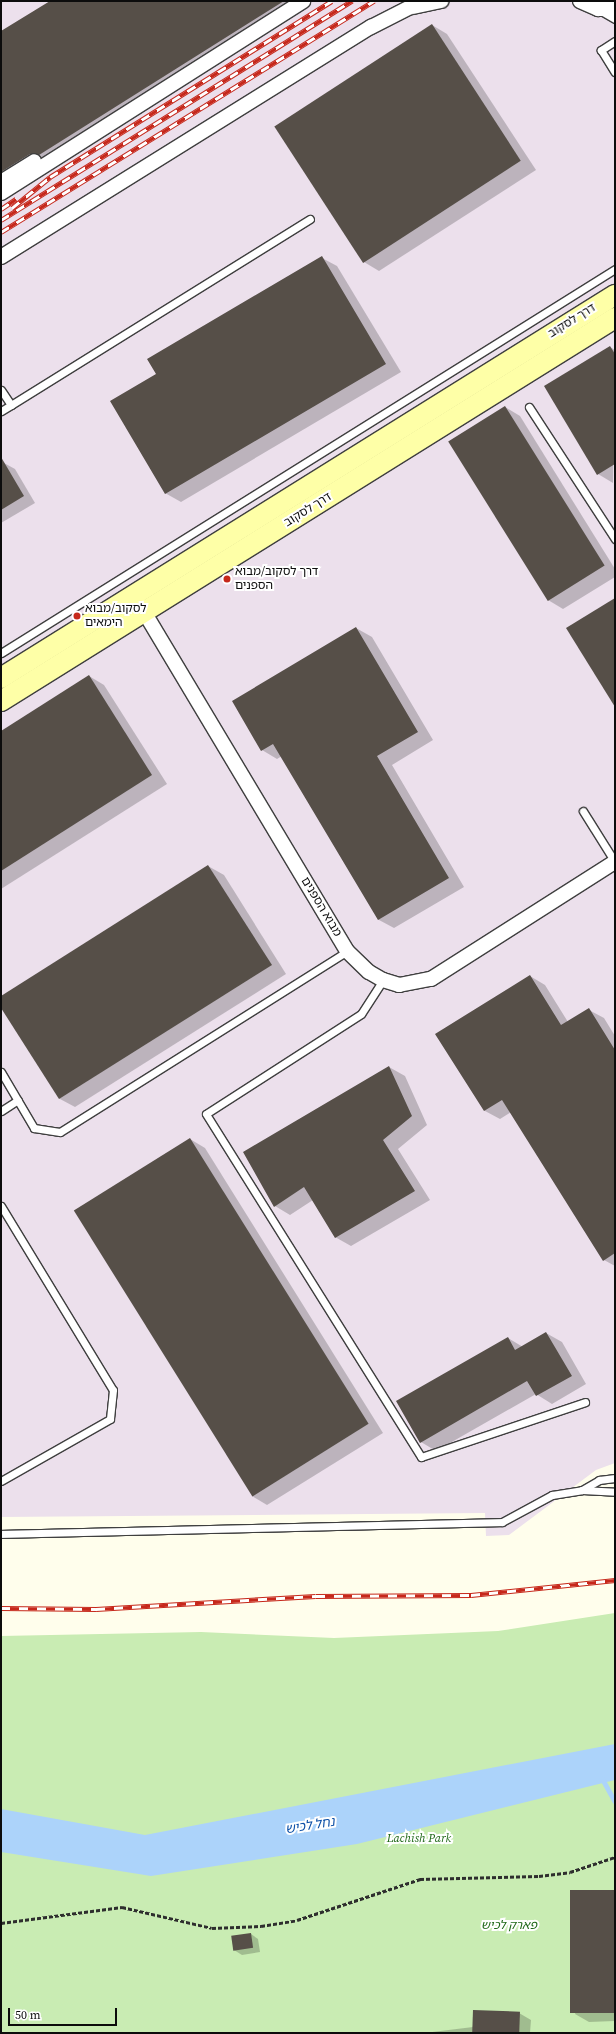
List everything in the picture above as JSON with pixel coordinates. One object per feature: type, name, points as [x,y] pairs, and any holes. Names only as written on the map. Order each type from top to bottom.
[{"type":"street","points":[[1,182],[288,1]]},
{"type":"street","points":[[1,193],[303,1]]},
{"type":"street","points":[[1,257],[291,76],[422,1]]},
{"type":"street","points":[[408,8],[441,1]]},
{"type":"street","points":[[580,1],[598,9],[615,9]]},
{"type":"street","name":"דרך לסקוב","points":[[1,678],[615,295]]},
{"type":"street","name":"דרך לסקוב","points":[[1,701],[615,318]]},
{"type":"street","name":"מבוא הספנים","points":[[133,595],[347,951],[369,972],[383,980],[399,985],[431,979],[615,862]]},
{"type":"lane","points":[[598,9],[615,19]]},
{"type":"lane","points":[[615,41],[601,50],[615,72]]},
{"type":"lane","points":[[1,411],[310,219]]},
{"type":"lane","points":[[1,653],[615,269]]},
{"type":"lane","points":[[1,390],[11,406]]},
{"type":"lane","points":[[529,407],[615,539]]},
{"type":"lane","points":[[583,810],[615,862]]},
{"type":"lane","points":[[1,1072],[4,1082],[18,1100],[34,1128],[60,1132],[347,951]]},
{"type":"lane","points":[[383,980],[361,1014],[206,1114],[421,1457],[585,1402]]},
{"type":"lane","points":[[1,1111],[18,1100]]},
{"type":"lane","points":[[1,1206],[113,1390],[110,1419],[1,1481]]},
{"type":"lane","points":[[582,1490],[599,1480],[615,1478]]},
{"type":"lane","points":[[1,1534],[502,1522],[552,1495],[582,1490],[615,1492]]},
{"type":"path","points":[[1,1923],[122,1907],[212,1928],[261,1926],[297,1920],[420,1879],[539,1876],[570,1872],[615,1857]]},
{"type":"shaded area","points":[[1,1],[615,1],[615,1463],[596,1470],[509,1535],[486,1536],[485,1513],[1,1517]]},
{"type":"green space","name":"Lachish Park","points":[[615,1613],[615,2033],[1,2033],[1,1636],[201,1632],[334,1638],[498,1631]]},
{"type":"water","name":"נחל לכיש","points":[[615,1744],[615,1780],[357,1844],[151,1876],[1,1852],[1,1809],[145,1835]]},
{"type":"building","points":[[50,1],[284,1],[39,155],[30,154],[1,172],[1,31]]},
{"type":"building","points":[[432,24],[521,161],[363,263],[274,126]]},
{"type":"building","points":[[322,256],[386,364],[165,494],[110,401],[156,374],[147,359]]},
{"type":"building","points":[[610,346],[615,354],[615,464],[597,475],[544,386]]},
{"type":"building","points":[[505,406],[605,565],[548,601],[448,442]]},
{"type":"building","points":[[1,457],[24,496],[1,510]]},
{"type":"building","points":[[615,598],[615,707],[566,628]]},
{"type":"building","points":[[356,627],[418,732],[377,756],[449,878],[378,920],[273,744],[261,751],[232,701]]},
{"type":"building","points":[[89,675],[152,775],[1,871],[1,731]]},
{"type":"building","points":[[208,865],[272,965],[59,1099],[1,1008],[1,996]]},
{"type":"building","points":[[530,975],[561,1025],[589,1008],[615,1050],[615,1253],[603,1261],[502,1100],[484,1111],[435,1034]]},
{"type":"building","points":[[389,1066],[412,1116],[383,1140],[415,1191],[335,1238],[304,1187],[274,1207],[243,1152]]},
{"type":"building","points":[[190,1138],[369,1424],[252,1496],[74,1211]]},
{"type":"building","points":[[546,1332],[572,1376],[536,1396],[527,1381],[420,1443],[396,1401],[508,1337],[515,1350]]},
{"type":"building","points":[[570,1890],[615,1890],[615,2013],[570,2013]]},
{"type":"building","points":[[251,1933],[253,1948],[233,1951],[231,1936]]},
{"type":"building","points":[[473,2010],[520,2012],[519,2033],[472,2033]]},
{"type":"waterway","points":[[602,1778],[615,1801]]},
{"type":"railway","points":[[12,208],[50,177],[332,1]]},
{"type":"railway","points":[[1,220],[352,1]]},
{"type":"railway","points":[[1,232],[374,1]]},
{"type":"railway","points":[[1,209],[16,199]]},
{"type":"railway","points":[[1,1608],[96,1609],[316,1596],[471,1595],[615,1580]]},
{"type":"place","name":"דרך לסקוב/מבוא הספנים","points":[[227,579]]},
{"type":"place","name":"לסקוב/מבוא הימאים","points":[[77,616]]},
{"type":"park label","name":"פארק לכיש","points":[[509,1926]]}]
